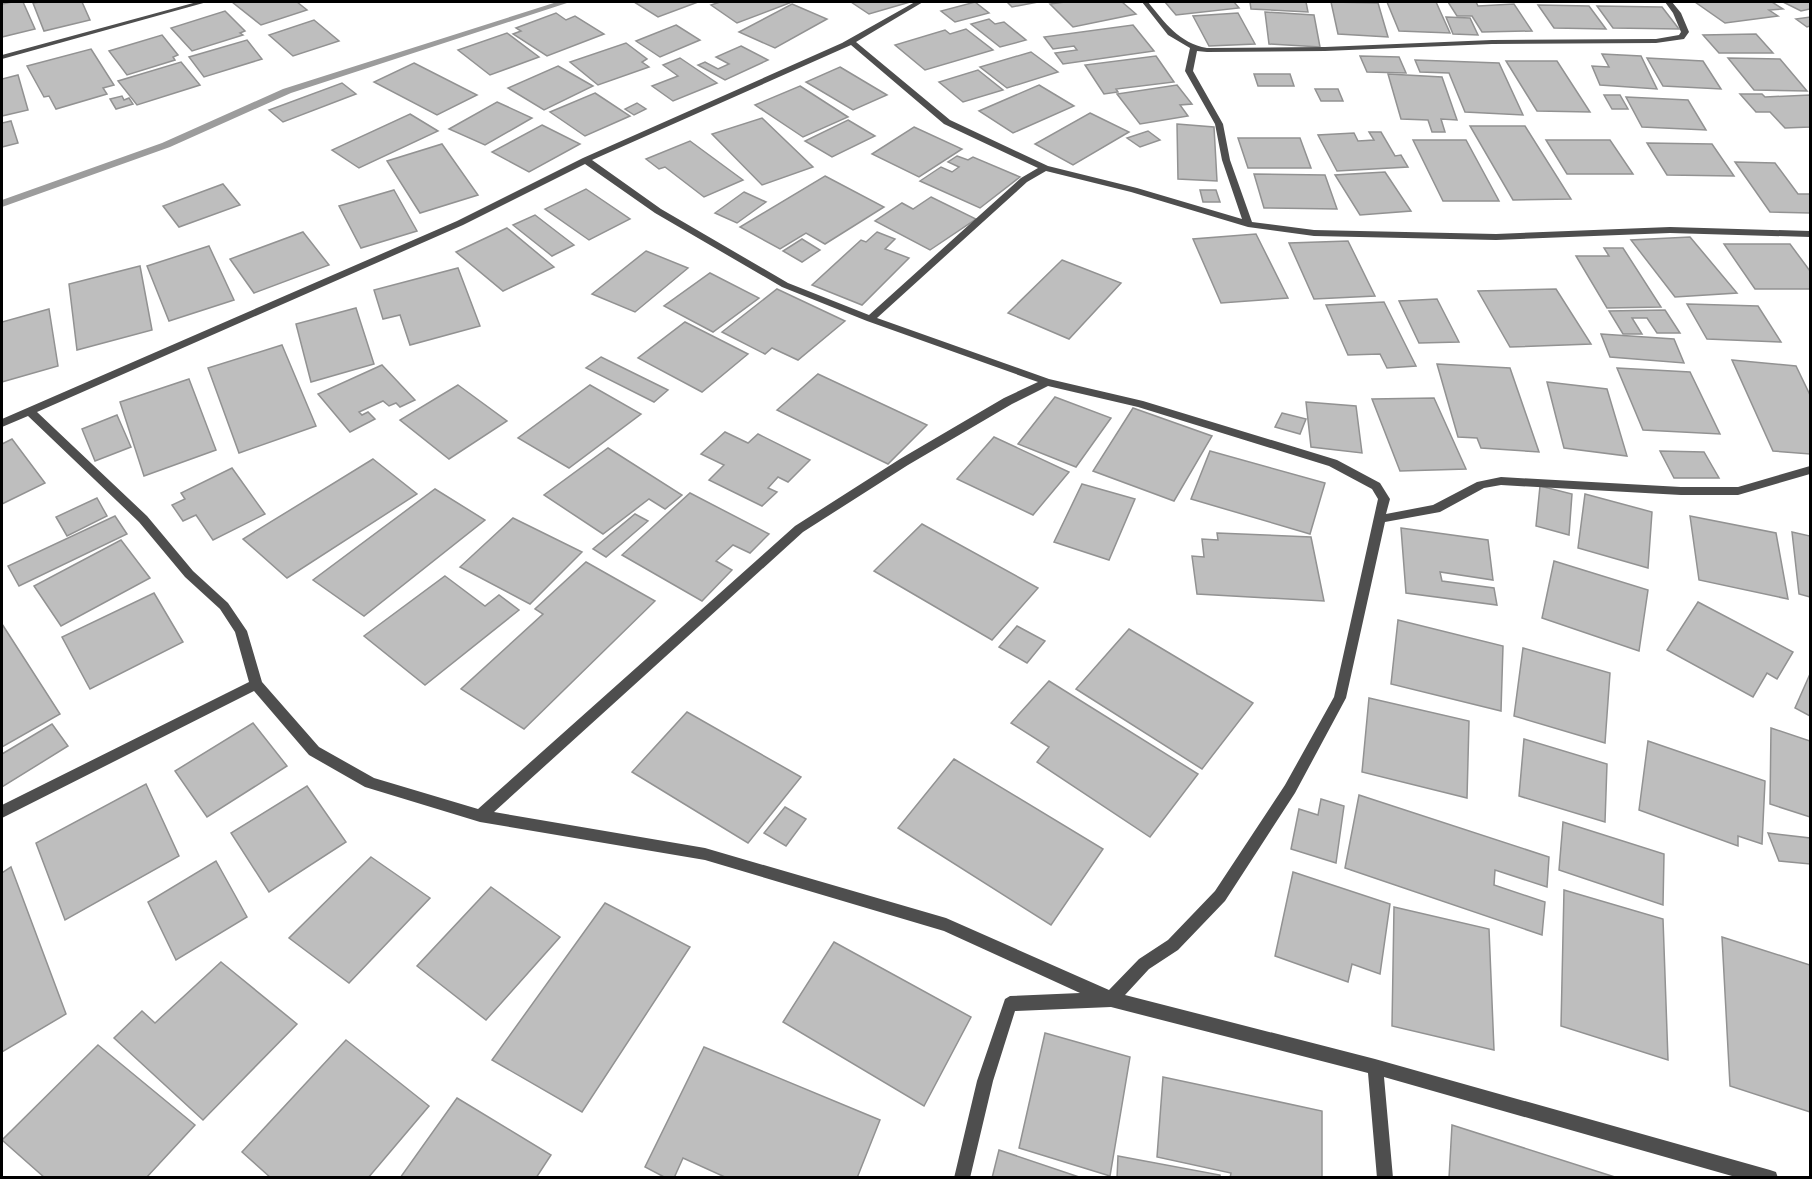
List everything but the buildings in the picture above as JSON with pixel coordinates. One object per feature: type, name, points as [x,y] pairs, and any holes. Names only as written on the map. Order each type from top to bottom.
[{"type":"street","points":[[2,57],[203,2]]},
{"type":"street","points":[[2,423],[460,223],[586,160],[852,42],[919,2]]},
{"type":"street","points":[[1145,2],[1180,43],[1193,49],[1314,49],[1503,42],[1656,41],[1681,37],[1685,33],[1677,13],[1669,2]]},
{"type":"street","points":[[852,42],[947,122],[1045,168],[1134,190],[1248,224],[1314,233],[1496,237],[1670,230],[1810,234]]},
{"type":"street","points":[[1193,49],[1189,71],[1219,124],[1226,160],[1248,224]]},
{"type":"street","points":[[586,160],[658,211],[775,279],[870,319],[1047,382],[1139,404],[1332,463],[1376,486],[1384,499],[1340,698],[1290,789],[1220,896],[1173,945],[1144,964],[1111,999],[1010,1004],[985,1082],[962,1178]]},
{"type":"street","points":[[870,319],[1024,180],[1045,168]]},
{"type":"street","points":[[480,816],[799,529],[904,462],[1008,401],[1047,382]]},
{"type":"street","points":[[28,410],[143,519],[189,574],[224,606],[241,631],[256,684],[314,751],[370,783],[480,816],[716,857],[946,925],[1111,999],[1375,1067],[1770,1178]]},
{"type":"street","points":[[1380,519],[1436,509],[1481,485],[1502,480],[1681,491],[1738,491],[1810,470]]},
{"type":"street","points":[[2,812],[256,684]]},
{"type":"street","points":[[1375,1067],[1385,1178]]},
{"type":"waterway","points":[[2,204],[166,145],[287,91],[565,2]]}]
